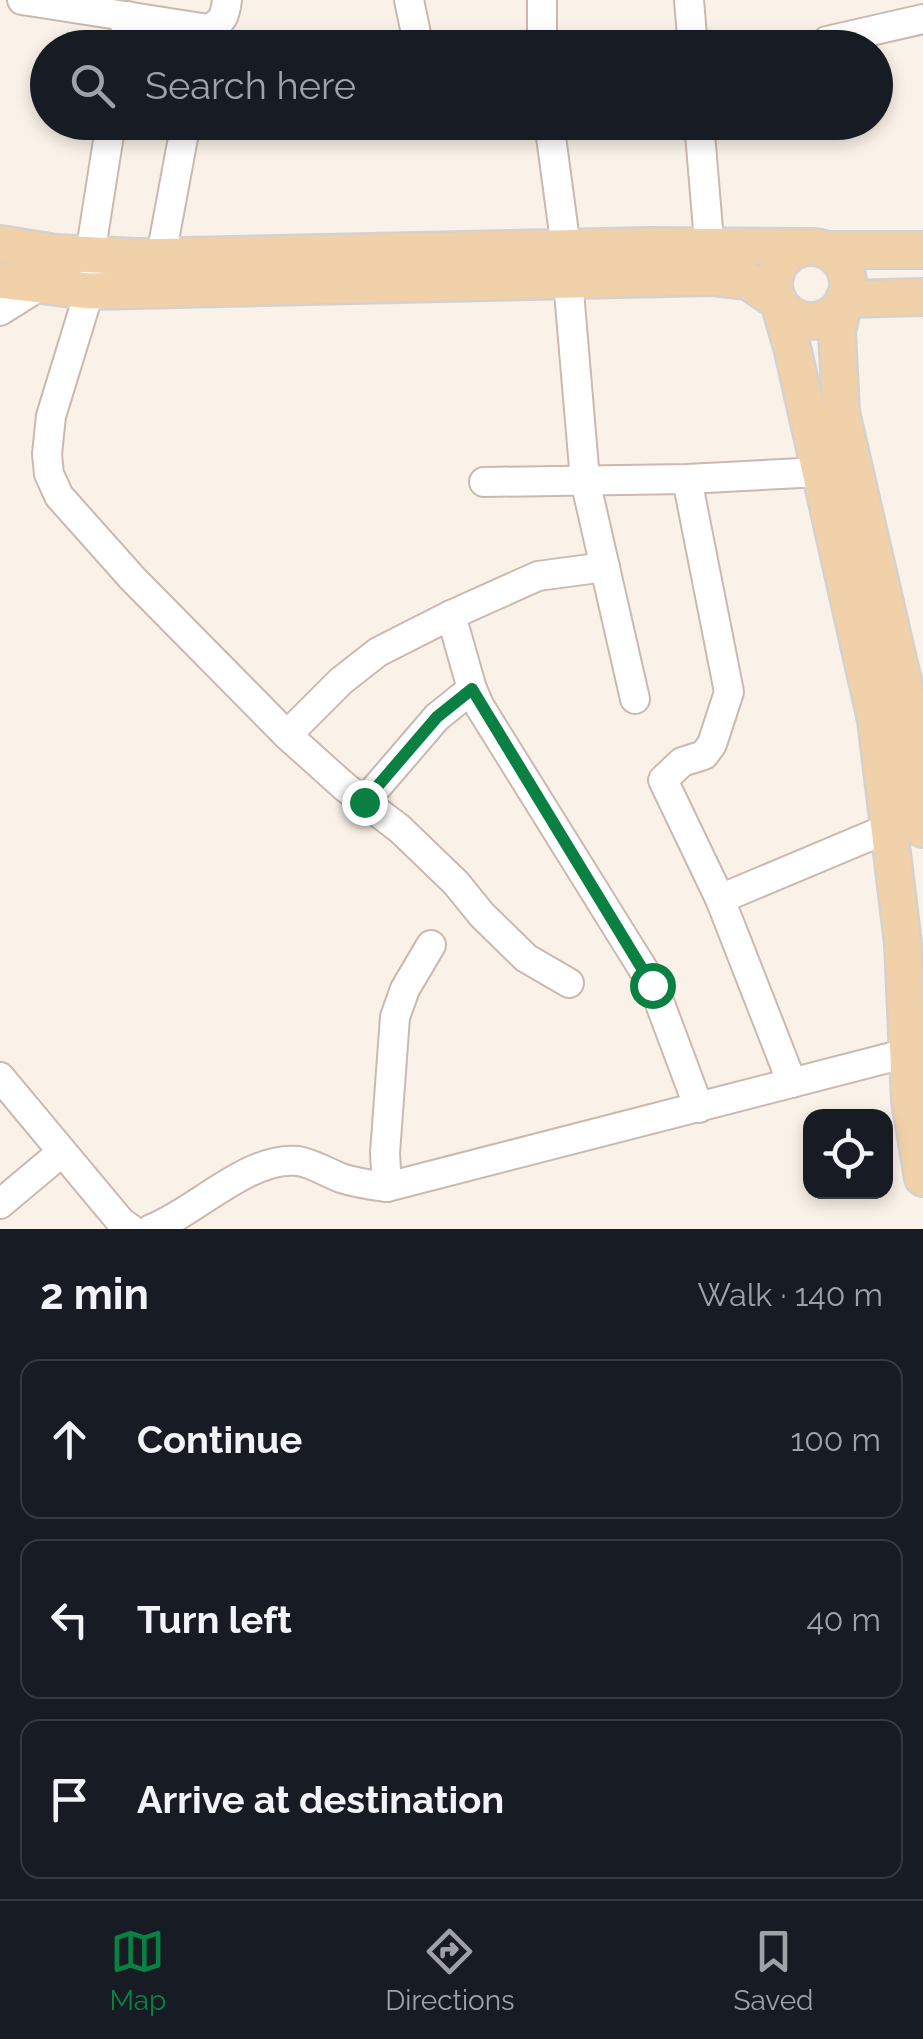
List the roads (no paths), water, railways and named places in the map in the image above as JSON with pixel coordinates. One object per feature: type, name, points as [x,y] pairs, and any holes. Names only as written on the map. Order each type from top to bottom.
[{"type":"main road","points":[[0,244],[85,254],[567,264]]},
{"type":"main road","points":[[0,280],[89,291],[567,264],[711,261],[815,249],[844,267],[848,279],[837,332],[841,412],[906,694],[903,944],[915,1051],[921,1174]]},
{"type":"main road","points":[[906,829],[876,720],[774,291],[777,268],[792,251],[923,250]]},
{"type":"main road","points":[[711,261],[748,281],[794,317],[816,320],[836,311],[844,299]]},
{"type":"main road","points":[[844,299],[923,297]]},
{"type":"street","points":[[33,1],[208,28],[226,15],[227,0]]},
{"type":"street","points":[[408,0],[415,30]]},
{"type":"street","points":[[542,0],[542,30]]},
{"type":"street","points":[[689,0],[692,30]]},
{"type":"street","points":[[126,30],[128,16]]},
{"type":"street","points":[[875,30],[923,19]]},
{"type":"street","points":[[107,140],[85,254],[89,291],[51,416],[46,454],[49,474],[59,496],[133,580],[287,736],[400,829],[526,958],[570,983]]},
{"type":"street","points":[[162,256],[183,140]]},
{"type":"street","points":[[551,140],[567,264],[585,480],[636,699]]},
{"type":"street","points":[[701,140],[711,261]]},
{"type":"street","points":[[0,311],[85,254]]},
{"type":"street","points":[[484,482],[687,479],[820,472]]},
{"type":"street","points":[[687,479],[729,692],[712,744],[704,755],[682,762],[664,780],[720,899],[792,1083]]},
{"type":"street","points":[[287,736],[360,666],[451,614],[538,576],[605,567]]},
{"type":"street","points":[[451,614],[472,689],[652,985],[699,1108]]},
{"type":"street","points":[[364,802],[437,717],[472,689]]},
{"type":"street","points":[[720,899],[906,829]]},
{"type":"street","points":[[387,1188],[385,1153],[396,1017],[405,989],[431,945]]},
{"type":"street","points":[[151,1229],[171,1222],[235,1180],[275,1164],[298,1161],[357,1183],[387,1188],[915,1051]]},
{"type":"street","points":[[0,1077],[121,1222],[131,1229]]},
{"type":"street","points":[[0,1204],[62,1152]]}]
